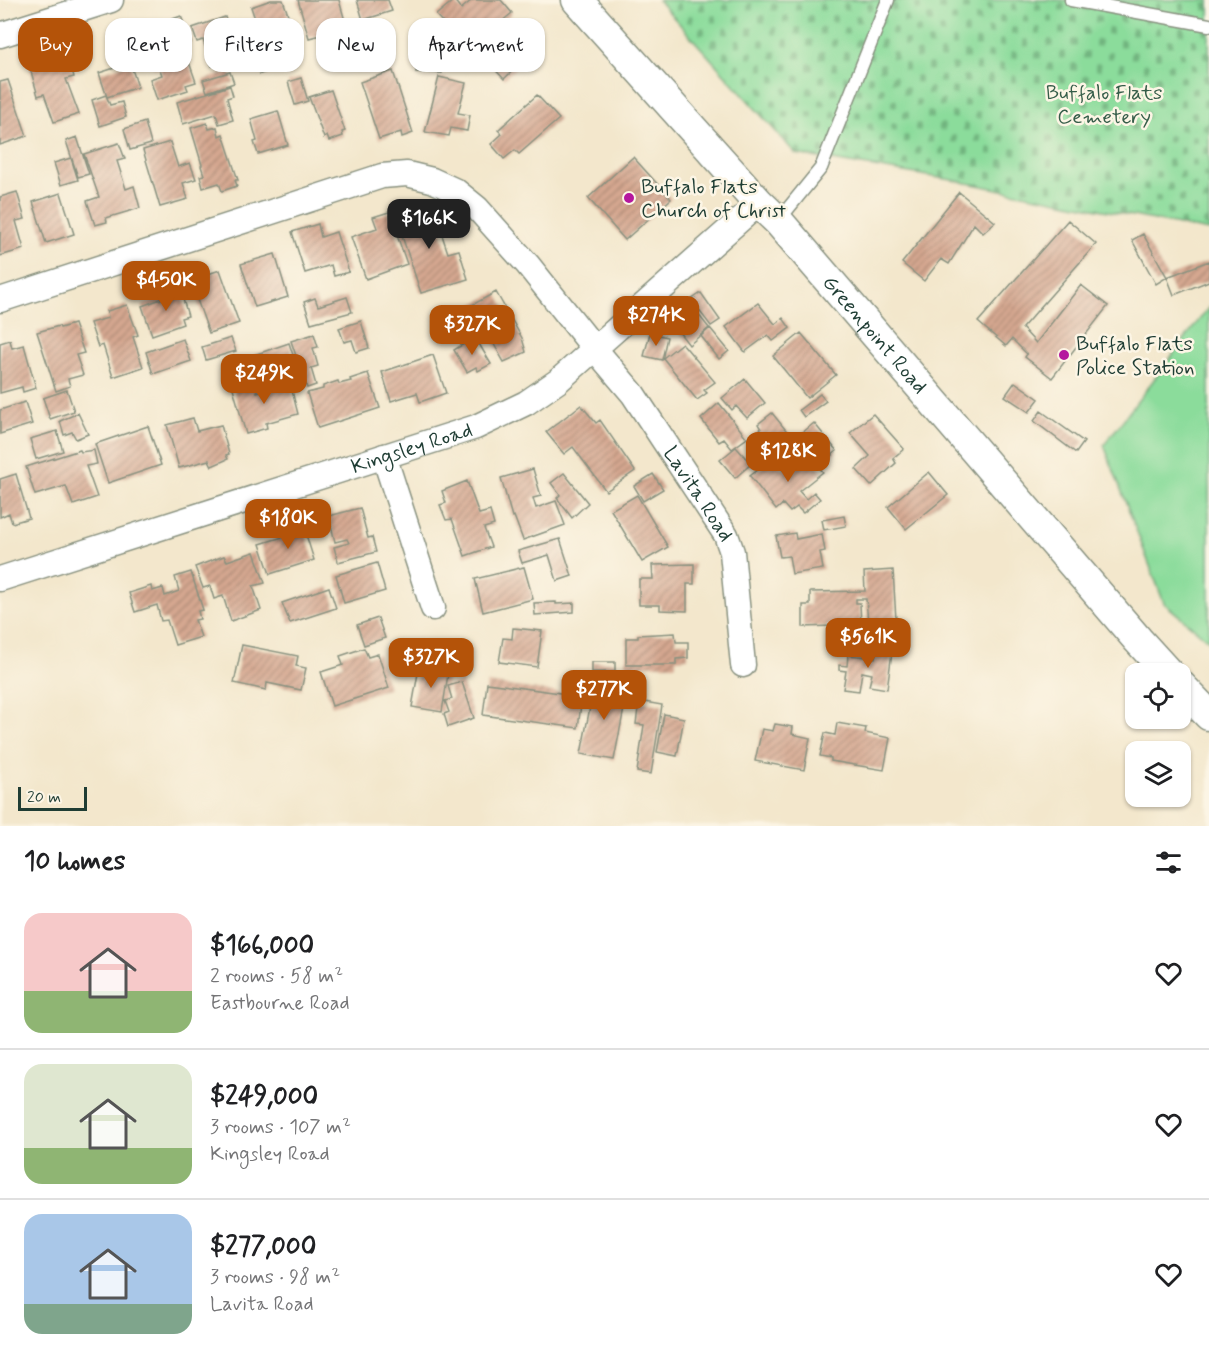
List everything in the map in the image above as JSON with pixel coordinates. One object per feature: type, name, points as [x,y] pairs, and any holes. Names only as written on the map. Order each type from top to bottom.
[{"type":"street","points":[[0,35],[111,0]]},
{"type":"street","name":"Greenpoint Road","points":[[577,0],[769,212],[1159,663]]},
{"type":"street","name":"Lavita Road","points":[[0,300],[382,176],[408,174],[432,180],[456,191],[477,208],[528,265],[633,394],[726,536],[732,552],[743,665]]},
{"type":"street","name":"Kingsley Road","points":[[0,579],[476,428],[526,403],[558,381],[594,348],[769,212]]},
{"type":"street","points":[[384,456],[434,608]]},
{"type":"street","points":[[1191,696],[1209,715]]},
{"type":"lane","points":[[769,212],[821,168],[888,0]]},
{"type":"lane","points":[[1071,0],[1209,25]]},
{"type":"green space","name":"Buffalo Flats Cemetery","points":[[658,0],[1209,0],[1209,231],[952,180],[796,154]]},
{"type":"green space","points":[[1209,307],[1209,641],[1164,603],[1104,445]]},
{"type":"building","points":[[271,0],[283,0],[289,18],[255,18],[251,7]]},
{"type":"building","points":[[298,0],[339,0],[344,18],[316,18],[316,36],[309,38]]},
{"type":"building","points":[[357,0],[388,0],[392,11],[362,18]]},
{"type":"building","points":[[454,0],[461,9],[472,0],[501,0],[512,13],[506,18],[439,18],[436,15]]},
{"type":"building","points":[[204,24],[204,43],[203,40],[197,42],[192,28]]},
{"type":"building","points":[[192,71],[196,82],[186,85],[188,90],[157,100],[150,79],[162,75],[161,72]]},
{"type":"building","points":[[31,72],[73,72],[74,77],[66,79],[79,114],[54,122],[44,94],[38,96]]},
{"type":"building","points":[[133,72],[138,87],[107,97],[99,73]]},
{"type":"building","points":[[230,72],[234,83],[207,92],[203,80]]},
{"type":"building","points":[[393,72],[413,133],[402,137],[401,132],[379,139],[360,82]]},
{"type":"building","points":[[497,72],[511,72],[504,79]]},
{"type":"building","points":[[439,77],[466,83],[458,113],[470,115],[467,131],[451,128],[449,136],[425,132]]},
{"type":"building","points":[[301,78],[308,101],[295,105],[288,82]]},
{"type":"building","points":[[8,80],[27,136],[0,145],[0,82]]},
{"type":"building","points":[[230,86],[233,96],[227,98],[233,120],[219,124],[216,114],[183,124],[177,102]]},
{"type":"building","points":[[331,90],[345,131],[342,132],[343,136],[329,141],[327,136],[324,138],[309,97]]},
{"type":"building","points":[[106,95],[110,105],[122,102],[126,117],[100,126],[92,100]]},
{"type":"building","points":[[537,95],[559,119],[519,154],[515,150],[504,159],[491,144],[502,134],[498,130]]},
{"type":"building","points":[[278,111],[288,145],[258,154],[251,119]]},
{"type":"building","points":[[145,122],[151,144],[130,150],[124,129]]},
{"type":"building","points":[[207,123],[209,129],[217,127],[219,136],[223,134],[238,180],[235,180],[237,186],[222,191],[219,183],[203,188],[200,176],[204,175],[202,165],[191,128]]},
{"type":"building","points":[[77,137],[89,174],[78,177],[66,141]]},
{"type":"building","points":[[170,142],[178,167],[190,163],[196,179],[183,183],[188,199],[160,207],[143,150]]},
{"type":"building","points":[[119,143],[125,159],[117,161],[126,189],[134,186],[140,208],[106,218],[107,222],[95,225],[87,201],[99,197],[84,154]]},
{"type":"building","name":"Buffalo Flats Church of Christ","points":[[633,157],[671,199],[625,240],[588,198]]},
{"type":"building","points":[[71,158],[78,180],[61,185],[54,163]]},
{"type":"building","points":[[17,192],[25,219],[16,221],[24,249],[0,256],[0,197]]},
{"type":"building","points":[[959,192],[995,222],[983,233],[974,224],[949,264],[941,259],[924,281],[902,263]]},
{"type":"building","points":[[61,193],[74,234],[46,243],[33,202]]},
{"type":"building","points":[[420,202],[426,220],[436,217],[448,253],[459,250],[468,279],[421,293],[394,212]]},
{"type":"building","points":[[389,212],[407,264],[366,279],[351,237],[377,228],[373,217]]},
{"type":"building","points":[[1068,220],[1096,244],[1022,328],[1036,343],[1081,285],[1108,306],[1052,378],[1025,357],[1027,354],[1012,339],[1006,346],[978,322]]},
{"type":"building","points":[[318,224],[321,237],[336,232],[349,272],[334,276],[331,265],[305,273],[292,232]]},
{"type":"building","points":[[1143,234],[1167,277],[1156,284],[1132,240]]},
{"type":"building","points":[[275,254],[288,297],[255,307],[241,264]]},
{"type":"building","points":[[1209,261],[1209,281],[1174,295],[1167,277]]},
{"type":"building","points":[[220,270],[239,323],[209,333],[190,280]]},
{"type":"building","points":[[180,289],[188,316],[181,318],[183,324],[152,335],[142,306],[161,299],[160,295]]},
{"type":"building","points":[[496,292],[522,338],[526,352],[504,362],[472,305]]},
{"type":"building","points":[[701,293],[720,320],[711,326],[691,300]]},
{"type":"building","points":[[347,297],[352,312],[311,323],[304,302],[315,298],[318,306]]},
{"type":"building","points":[[758,303],[775,324],[783,318],[790,328],[773,341],[768,335],[745,352],[726,327]]},
{"type":"building","points":[[127,305],[138,335],[133,337],[143,367],[113,377],[103,345],[98,347],[90,323],[108,318],[107,311]]},
{"type":"building","points":[[698,314],[709,328],[689,345],[679,332]]},
{"type":"building","points":[[361,321],[369,348],[356,352],[352,340],[344,342],[339,328]]},
{"type":"building","points":[[74,324],[84,353],[76,355],[83,375],[68,379],[70,386],[56,391],[37,332]]},
{"type":"building","points":[[710,328],[729,351],[719,359],[701,336]]},
{"type":"building","points":[[650,333],[667,337],[662,360],[644,356]]},
{"type":"building","points":[[801,333],[836,375],[807,398],[773,356]]},
{"type":"building","points":[[314,334],[318,347],[313,348],[318,366],[311,368],[316,385],[307,388],[291,341]]},
{"type":"building","points":[[475,337],[491,364],[478,371],[476,367],[467,372],[454,350]]},
{"type":"building","points":[[231,338],[236,351],[206,360],[202,347]]},
{"type":"building","points":[[183,339],[191,361],[153,374],[146,352]]},
{"type":"building","points":[[10,340],[12,348],[24,345],[36,388],[23,392],[22,387],[0,393],[0,343]]},
{"type":"building","points":[[289,343],[296,364],[261,376],[254,355]]},
{"type":"building","points":[[682,343],[715,382],[704,390],[707,393],[697,400],[663,358]]},
{"type":"building","points":[[433,355],[446,393],[420,402],[417,393],[391,401],[382,372]]},
{"type":"building","points":[[368,373],[380,408],[318,428],[307,393],[323,389],[323,386],[338,381],[339,384],[351,381],[350,379]]},
{"type":"building","points":[[745,379],[765,403],[747,418],[736,406],[732,410],[722,398]]},
{"type":"building","points":[[255,382],[257,392],[290,383],[298,414],[266,423],[267,428],[246,434],[233,388]]},
{"type":"building","points":[[1015,382],[1039,399],[1029,412],[1005,396]]},
{"type":"building","points":[[67,390],[74,411],[50,419],[43,398]]},
{"type":"building","points":[[820,394],[826,401],[804,417],[799,410]]},
{"type":"building","points":[[25,402],[32,424],[0,434],[0,410]]},
{"type":"building","points":[[719,403],[747,438],[732,449],[724,439],[719,442],[701,419]]},
{"type":"building","points":[[581,405],[596,423],[600,420],[635,471],[606,491],[573,447],[564,454],[546,432]]},
{"type":"building","points":[[1041,411],[1084,442],[1076,453],[1034,421]]},
{"type":"building","points":[[78,413],[88,434],[76,439],[72,432],[64,435],[60,421]]},
{"type":"building","points":[[772,413],[790,435],[766,453],[752,436],[761,429],[758,424]]},
{"type":"building","points":[[873,414],[904,449],[893,458],[896,463],[871,486],[856,469],[870,456],[850,433]]},
{"type":"building","points":[[193,418],[197,431],[221,425],[229,454],[226,455],[228,459],[212,466],[209,460],[179,468],[167,425]]},
{"type":"building","points":[[814,423],[837,451],[825,461],[802,433]]},
{"type":"building","points":[[148,426],[161,465],[108,483],[95,444]]},
{"type":"building","points":[[57,431],[63,451],[36,459],[30,439]]},
{"type":"building","points":[[736,447],[751,464],[735,478],[720,460]]},
{"type":"building","points":[[80,450],[81,452],[94,450],[97,464],[86,466],[97,497],[73,505],[66,486],[35,495],[26,467]]},
{"type":"building","points":[[806,452],[823,472],[799,491],[806,499],[814,492],[820,499],[803,513],[797,507],[790,512],[783,504],[776,510],[750,476],[774,458],[783,470]]},
{"type":"building","points":[[533,469],[541,496],[533,498],[536,508],[556,501],[565,525],[523,540],[514,516],[512,517],[501,478]]},
{"type":"building","points":[[929,472],[948,495],[906,529],[888,507]]},
{"type":"building","points":[[564,473],[588,503],[572,518],[557,498],[560,495],[551,483]]},
{"type":"building","points":[[16,474],[29,518],[12,523],[9,513],[0,517],[0,479]]},
{"type":"building","points":[[653,474],[663,489],[643,501],[634,486]]},
{"type":"building","points":[[467,481],[479,514],[490,511],[494,525],[484,528],[491,547],[465,556],[452,519],[446,520],[440,505],[446,503],[442,491]]},
{"type":"building","points":[[637,495],[668,547],[642,562],[611,510]]},
{"type":"building","points":[[360,508],[368,538],[372,537],[376,552],[338,562],[334,547],[349,543],[347,539],[335,542],[329,516]]},
{"type":"building","points":[[844,516],[846,526],[824,530],[822,520]]},
{"type":"building","points":[[303,525],[314,560],[270,574],[260,544],[283,537],[282,531]]},
{"type":"building","points":[[795,533],[796,539],[822,534],[825,551],[820,552],[823,569],[792,574],[789,556],[780,557],[776,536]]},
{"type":"building","points":[[560,539],[572,576],[557,581],[549,555],[522,563],[518,551]]},
{"type":"building","points":[[254,552],[265,583],[253,586],[261,610],[231,621],[223,596],[214,599],[210,586],[203,588],[195,567],[224,556],[227,561]]},
{"type":"building","points":[[377,563],[385,591],[344,603],[336,575]]},
{"type":"building","points":[[694,564],[694,584],[687,584],[687,611],[660,610],[660,605],[639,605],[639,579],[653,579],[652,565]]},
{"type":"building","points":[[524,567],[533,599],[483,612],[475,579]]},
{"type":"building","points":[[893,570],[896,620],[868,622],[866,599],[856,599],[856,603],[860,603],[861,625],[803,627],[803,605],[810,605],[810,592],[865,591],[864,572]]},
{"type":"building","points":[[191,572],[203,610],[198,611],[200,619],[195,620],[201,637],[175,645],[167,620],[161,621],[157,605],[135,612],[129,593],[151,586],[152,591],[163,588],[165,596],[179,591],[175,577]]},
{"type":"building","points":[[329,587],[336,608],[290,623],[282,603]]},
{"type":"building","points":[[556,602],[556,604],[574,603],[574,612],[535,615],[534,603]]},
{"type":"building","points":[[378,618],[385,638],[364,645],[357,625]]},
{"type":"building","points":[[513,628],[542,631],[537,667],[499,662],[503,638],[512,639]]},
{"type":"building","points":[[675,633],[676,642],[688,642],[688,658],[676,659],[676,665],[626,665],[626,638]]},
{"type":"building","points":[[874,641],[887,643],[886,651],[892,652],[887,689],[869,686],[872,674],[862,672],[859,691],[843,689],[846,671],[839,670],[839,665],[847,666],[848,655],[875,658],[877,649],[872,649]]},
{"type":"building","points":[[242,645],[298,656],[296,666],[306,668],[301,690],[267,683],[266,690],[234,683]]},
{"type":"building","points":[[364,648],[368,657],[378,654],[389,688],[332,706],[321,672],[343,665],[340,656]]},
{"type":"building","points":[[592,662],[615,662],[615,672],[592,672]]},
{"type":"building","points":[[429,665],[449,668],[442,712],[412,707],[418,673],[428,674]]},
{"type":"building","points":[[595,681],[628,688],[614,760],[581,754]]},
{"type":"building","points":[[462,682],[474,718],[448,727],[444,714],[449,712],[445,701],[452,699],[448,686]]},
{"type":"building","points":[[487,683],[582,696],[578,728],[483,715]]},
{"type":"building","points":[[639,701],[662,705],[651,774],[637,772],[644,725],[636,724]]},
{"type":"building","points":[[664,714],[684,718],[677,756],[657,752]]},
{"type":"building","points":[[837,723],[866,728],[865,733],[890,738],[884,770],[831,761],[831,758],[820,756],[825,733],[835,735]]},
{"type":"building","points":[[775,724],[793,727],[792,734],[810,738],[804,770],[755,761],[762,729],[773,731]]},
{"type":"place","name":"Buffalo Flats Church of Christ","points":[[629,198]]},
{"type":"place","name":"Buffalo Flats Police Station","points":[[1064,355]]}]
